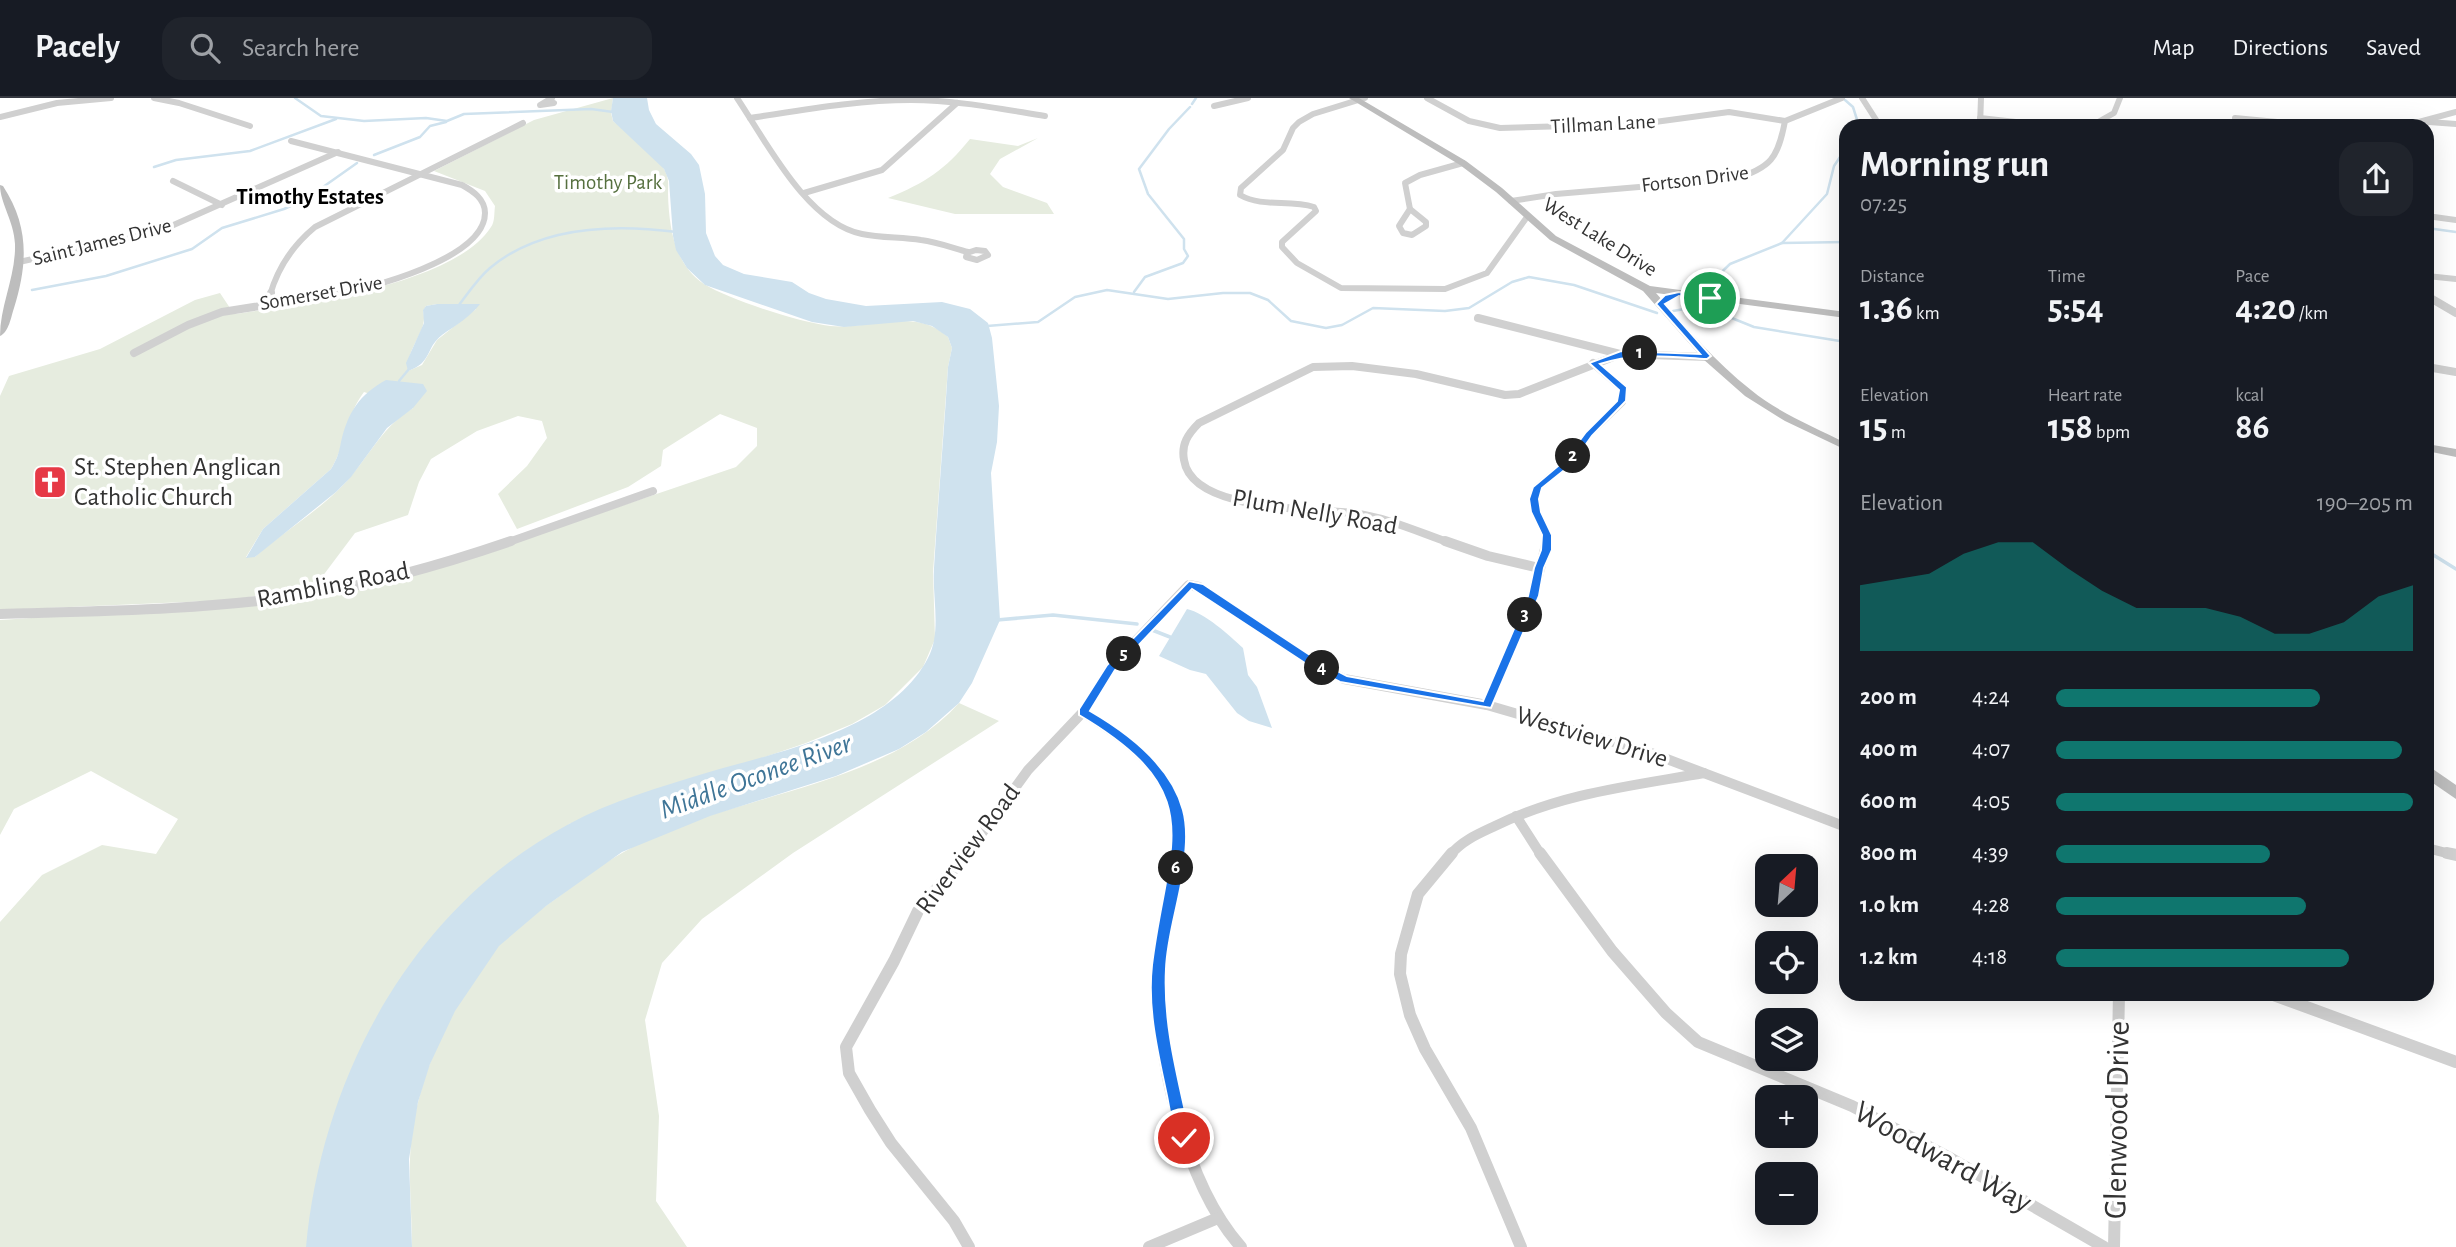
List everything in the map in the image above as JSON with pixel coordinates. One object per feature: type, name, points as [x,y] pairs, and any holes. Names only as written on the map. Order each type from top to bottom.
[{"type":"main road","name":"West Lake Drive","points":[[1358,99],[1463,163],[1561,242],[1647,289],[1707,356],[1749,394],[1789,419],[1839,444]]},
{"type":"main road","points":[[0,188],[17,224],[19,262],[11,302],[0,332]]},
{"type":"main road","points":[[1647,289],[1839,314]]},
{"type":"main road","points":[[1661,304],[1668,297],[1679,294]]},
{"type":"main road","points":[[2434,448],[2456,453]]},
{"type":"main road","points":[[2434,776],[2456,793]]},
{"type":"street","points":[[0,117],[57,100],[111,98]]},
{"type":"street","points":[[153,98],[187,103],[226,120],[250,126]]},
{"type":"street","points":[[737,98],[788,175],[824,216],[851,233],[924,240],[968,252]]},
{"type":"street","points":[[1214,106],[1248,98]]},
{"type":"street","name":"Tillman Lane","points":[[1427,98],[1469,121],[1500,128],[1640,124],[1729,112],[1785,121]]},
{"type":"street","points":[[1785,121],[1842,98]]},
{"type":"street","points":[[1862,98],[1876,119]]},
{"type":"street","points":[[1980,119],[1981,98]]},
{"type":"street","points":[[2103,119],[2116,111],[2120,104],[2119,98]]},
{"type":"street","points":[[1358,99],[1313,114],[1299,122],[1293,128],[1283,150],[1241,188],[1240,195],[1254,202],[1314,207],[1316,211],[1282,242],[1282,247],[1297,262],[1341,288],[1445,289],[1487,273],[1527,217]]},
{"type":"street","points":[[750,118],[865,102],[912,100],[957,103],[1045,116]]},
{"type":"street","points":[[804,193],[882,170],[957,103]]},
{"type":"street","points":[[2432,119],[2456,112]]},
{"type":"street","points":[[2235,118],[2246,119]]},
{"type":"street","name":"Fortson Drive","points":[[1511,201],[1556,194],[1734,179],[1758,173],[1766,169],[1777,155],[1785,121]]},
{"type":"street","points":[[268,303],[278,270],[291,248],[302,237],[330,218],[523,123]]},
{"type":"street","points":[[2434,123],[2456,124]]},
{"type":"street","name":"Somerset Drive","points":[[134,353],[203,319],[268,303],[314,298],[386,282],[433,264],[466,244],[485,218],[483,202],[468,188],[291,141]]},
{"type":"street","name":"Saint James Drive","points":[[19,262],[148,235],[222,205],[338,152]]},
{"type":"street","points":[[1410,209],[1405,183],[1407,180],[1463,163]]},
{"type":"street","points":[[173,181],[222,205]]},
{"type":"street","points":[[2434,217],[2456,220]]},
{"type":"street","points":[[2434,277],[2456,279]]},
{"type":"street","points":[[2434,300],[2456,313]]},
{"type":"street","points":[[1478,318],[1621,354]]},
{"type":"street","name":"Plum Nelly Road","points":[[1539,568],[1488,556],[1385,520],[1327,510],[1256,503],[1212,492],[1197,484],[1186,472],[1183,446],[1190,432],[1214,413],[1313,368],[1352,366],[1406,373],[1506,395],[1520,394],[1621,354],[1707,356]]},
{"type":"street","points":[[1487,705],[1533,596],[1546,550],[1547,535],[1536,512],[1534,499],[1538,487],[1568,462],[1589,434],[1622,401],[1623,389],[1593,363]]},
{"type":"street","points":[[2434,368],[2456,372]]},
{"type":"street","name":"Rambling Road","points":[[0,614],[224,604],[320,593],[418,569],[653,491]]},
{"type":"street","name":"Westview Drive","points":[[1189,585],[1199,587],[1318,666],[1344,679],[1487,705],[1651,753],[1839,824]]},
{"type":"street","name":"Riverview Road","points":[[969,1247],[954,1222],[891,1143],[870,1110],[849,1073],[846,1047],[918,912],[960,864],[1028,770],[1083,712],[1111,667],[1189,585]]},
{"type":"street","points":[[1083,712],[1116,731],[1135,747],[1161,778],[1177,810],[1180,833],[1175,878],[1159,967],[1160,1030],[1184,1138],[1218,1218],[1241,1247]]},
{"type":"street","points":[[1521,1247],[1471,1128],[1425,1049],[1410,1015],[1400,974],[1401,954],[1418,894],[1434,871],[1460,843],[1516,816],[1576,795],[1704,773]]},
{"type":"street","name":"Woodward Way","points":[[1516,816],[1565,892],[1630,973],[1698,1042],[1852,1106],[1948,1157],[2104,1247]]},
{"type":"street","points":[[2434,850],[2456,855]]},
{"type":"street","name":"Glenwood Drive","points":[[2114,1247],[2119,1001]]},
{"type":"street","points":[[2291,1001],[2456,1062]]},
{"type":"street","points":[[1149,1247],[1218,1218]]},
{"type":"green space","name":"Timothy Park","points":[[613,98],[613,121],[650,151],[666,173],[675,244],[686,266],[704,284],[765,310],[817,324],[845,326],[906,321],[935,328],[948,337],[952,348],[948,367],[933,572],[935,639],[923,667],[885,705],[852,724],[806,743],[569,824],[307,1247],[0,1247],[0,922],[42,875],[102,845],[156,854],[178,819],[91,771],[14,809],[0,835],[0,620],[298,601],[363,589],[465,559],[736,467],[757,446],[757,428],[720,414],[663,450],[661,466],[628,487],[517,529],[498,494],[527,466],[547,438],[542,421],[518,416],[477,431],[431,459],[419,482],[408,515],[355,533],[316,585],[232,600],[0,610],[0,396],[9,376],[100,349],[195,300],[220,293],[234,314],[296,305],[373,289],[444,264],[472,247],[491,227],[495,206],[485,191],[434,171],[534,120]],"holes":[[[437,304],[476,309],[437,340],[422,365],[408,371],[410,354],[423,325],[423,311],[426,306]],[[364,392],[413,408],[390,426],[346,482],[326,501],[255,557],[246,557],[263,529],[331,469],[353,410]]]},
{"type":"green space","points":[[1038,138],[1000,159],[990,174],[1003,187],[1047,203],[1054,214],[955,214],[888,198],[934,175],[970,139],[1018,146]]},
{"type":"green space","points":[[959,703],[999,721],[793,853],[702,919],[662,963],[645,1020],[659,1116],[656,1201],[687,1247],[412,1247],[412,1136],[426,1073],[445,1027],[470,983],[506,938],[589,874],[637,845],[702,818],[835,777],[862,766],[915,740]]},
{"type":"water","name":"Middle Oconee River","points":[[613,98],[647,98],[656,124],[691,154],[699,165],[705,194],[706,233],[715,256],[723,265],[744,274],[792,282],[809,293],[826,299],[866,306],[942,302],[970,309],[988,323],[999,406],[997,442],[991,473],[1000,620],[972,683],[959,703],[926,732],[899,749],[836,776],[710,816],[622,852],[546,906],[499,946],[455,1011],[430,1064],[418,1102],[409,1159],[412,1247],[306,1247],[315,1183],[332,1120],[355,1059],[385,1002],[421,949],[464,901],[514,859],[585,816],[654,789],[797,747],[860,721],[887,704],[910,683],[928,658],[935,637],[936,543],[948,367],[952,348],[948,337],[932,326],[913,321],[844,327],[812,322],[705,285],[687,268],[676,250],[669,181],[664,169],[613,121]]},
{"type":"water","points":[[480,304],[442,335],[425,359],[408,371],[406,363],[424,323],[423,310],[426,306]]},
{"type":"water","points":[[386,380],[423,384],[427,391],[413,408],[387,428],[351,477],[336,492],[255,557],[246,558],[263,529],[331,469],[338,456],[351,413],[362,398]]},
{"type":"water","points":[[1187,609],[1209,620],[1243,648],[1248,675],[1257,687],[1272,728],[1249,721],[1237,713],[1206,674],[1159,656]]},
{"type":"waterway","points":[[295,98],[321,116],[364,121],[426,118],[447,121],[464,114],[591,109],[613,112]]},
{"type":"waterway","points":[[1192,104],[1196,98]]},
{"type":"waterway","points":[[1845,100],[1853,107],[1857,119]]},
{"type":"waterway","points":[[1134,292],[1145,277],[1183,263],[1188,256],[1184,249],[1184,239],[1148,194],[1139,169],[1169,129],[1190,107]]},
{"type":"waterway","points":[[154,167],[176,160],[250,151],[336,119]]},
{"type":"waterway","points":[[374,155],[420,137],[430,126],[446,122]]},
{"type":"waterway","points":[[1782,243],[1827,194],[1834,166],[1839,158]]},
{"type":"waterway","points":[[32,290],[106,276],[192,249],[222,228],[284,209],[306,199],[357,163]]},
{"type":"waterway","points":[[459,305],[490,268],[532,243],[579,231],[604,229],[677,232]]},
{"type":"waterway","points":[[2434,229],[2456,232]]},
{"type":"waterway","points":[[1782,243],[1839,242]]},
{"type":"waterway","points":[[1700,293],[1730,264],[1782,243]]},
{"type":"waterway","points":[[987,326],[1038,322],[1075,297],[1107,290],[1168,299],[1250,293],[1268,300],[1291,321],[1326,328],[1342,325],[1373,308],[1445,311],[1469,308],[1512,282],[1529,277],[1574,285],[1657,313]]},
{"type":"waterway","points":[[1673,311],[1702,306],[1754,327],[1839,341]]},
{"type":"waterway","points":[[399,381],[409,369]]},
{"type":"waterway","points":[[2434,555],[2456,569]]},
{"type":"waterway","points":[[997,620],[1053,615],[1137,624]]},
{"type":"waterway","points":[[1152,630],[1170,637]]},
{"type":"place","name":"St. Stephen Anglican Catholic Church","points":[[50,482]]},
{"type":"district","name":"Timothy Estates","points":[[310,197]]},
{"type":"route","points":[[1184,1138],[1160,1030],[1159,967],[1175,878],[1180,833],[1177,810],[1168,788],[1155,768],[1135,747],[1116,731],[1083,712],[1111,667],[1189,585],[1199,587],[1318,666],[1344,679],[1487,705],[1533,596],[1546,550],[1547,535],[1536,512],[1534,499],[1538,487],[1568,462],[1589,434],[1622,401],[1623,389],[1593,363],[1621,354],[1637,353],[1707,356],[1661,304],[1668,297],[1679,294],[1710,298]]}]
